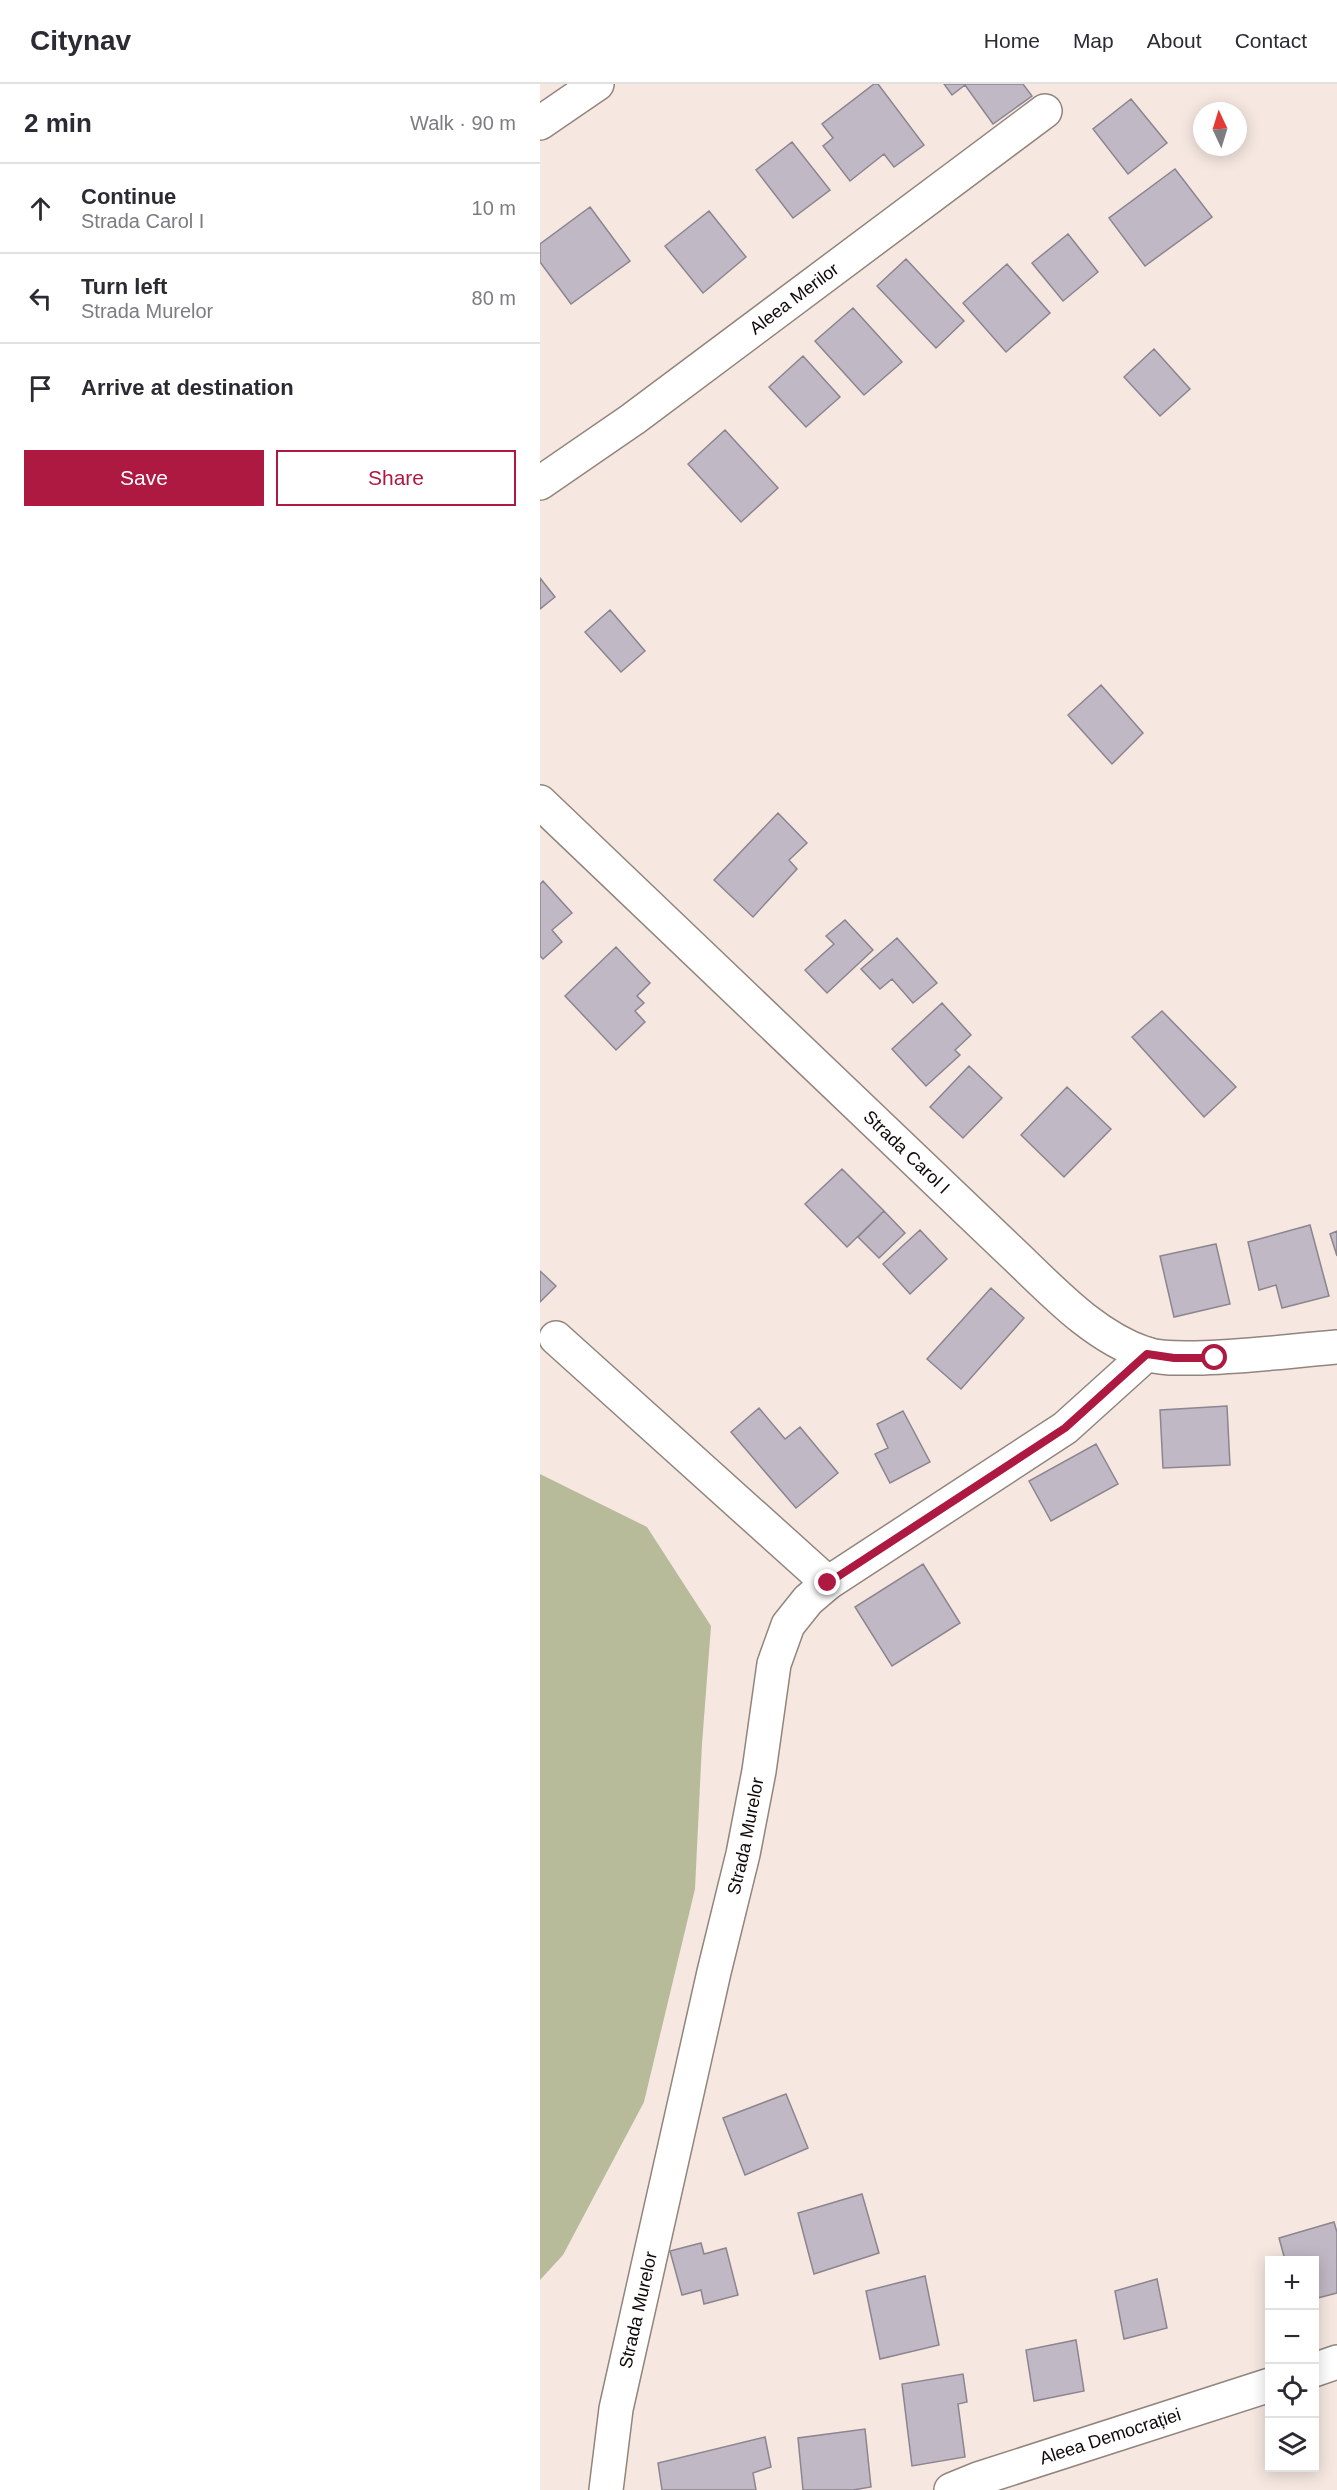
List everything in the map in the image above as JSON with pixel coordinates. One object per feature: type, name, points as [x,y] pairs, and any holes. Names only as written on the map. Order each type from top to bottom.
[{"type":"street","points":[[540,123],[597,84]]},
{"type":"street","name":"Aleea Merilor","points":[[540,483],[633,419],[1045,111]]},
{"type":"street","name":"Strada Carol I","points":[[540,802],[1075,1312],[1113,1338],[1147,1354],[1174,1358],[1215,1358],[1337,1347]]},
{"type":"street","points":[[556,1338],[828,1583]]},
{"type":"street","name":"Strada Murelor","points":[[606,2490],[616,2409],[714,1972],[743,1854],[759,1771],[774,1664],[788,1625],[808,1600],[828,1583],[1065,1428],[1147,1354]]},
{"type":"street","points":[[1319,2368],[1337,2362]]},
{"type":"street","name":"Aleea Democrației","points":[[951,2490],[1265,2386]]},
{"type":"green space","points":[[540,1474],[647,1527],[711,1626],[702,1744],[695,1889],[644,2102],[563,2255],[540,2280]]},
{"type":"building","points":[[874,84],[878,84],[924,145],[894,167],[884,154],[850,181],[823,146],[833,138],[822,124]]},
{"type":"building","points":[[944,84],[1023,84],[1032,96],[993,124],[965,85],[952,95]]},
{"type":"building","points":[[1131,99],[1167,143],[1128,174],[1093,129]]},
{"type":"building","points":[[792,142],[830,190],[793,218],[756,170]]},
{"type":"building","points":[[1175,169],[1212,217],[1145,266],[1109,218]]},
{"type":"building","points":[[590,207],[630,261],[571,304],[540,262],[540,244]]},
{"type":"building","points":[[709,211],[746,257],[703,293],[665,246]]},
{"type":"building","points":[[1068,234],[1098,272],[1063,301],[1032,263]]},
{"type":"building","points":[[906,259],[964,321],[936,348],[877,286]]},
{"type":"building","points":[[1007,264],[1050,313],[1006,352],[963,303]]},
{"type":"building","points":[[853,308],[902,362],[864,395],[815,341]]},
{"type":"building","points":[[1154,349],[1190,389],[1160,416],[1124,377]]},
{"type":"building","points":[[803,356],[840,397],[806,427],[769,387]]},
{"type":"building","points":[[725,430],[778,488],[741,522],[688,464]]},
{"type":"building","points":[[540,578],[555,597],[540,609]]},
{"type":"building","points":[[610,610],[645,651],[621,672],[585,632]]},
{"type":"building","points":[[1101,685],[1143,733],[1112,764],[1068,715]]},
{"type":"building","points":[[778,813],[807,843],[789,860],[797,869],[753,917],[714,880]]},
{"type":"building","points":[[543,881],[572,913],[552,930],[562,942],[543,959],[540,956],[540,884]]},
{"type":"building","points":[[845,920],[873,950],[827,993],[805,970],[834,944],[826,936]]},
{"type":"building","points":[[897,938],[937,983],[913,1003],[892,979],[880,989],[861,969]]},
{"type":"building","points":[[616,947],[650,983],[637,996],[644,1003],[635,1011],[645,1022],[616,1050],[565,996]]},
{"type":"building","points":[[942,1003],[971,1035],[955,1050],[960,1055],[926,1086],[892,1049]]},
{"type":"building","points":[[1162,1011],[1236,1087],[1204,1117],[1132,1037]]},
{"type":"building","points":[[969,1066],[1002,1098],[963,1138],[930,1107]]},
{"type":"building","points":[[1067,1087],[1111,1129],[1064,1177],[1021,1135]]},
{"type":"building","points":[[842,1169],[884,1211],[847,1247],[805,1204]]},
{"type":"building","points":[[884,1211],[905,1233],[879,1258],[858,1237]]},
{"type":"building","points":[[1310,1225],[1329,1296],[1282,1308],[1276,1285],[1259,1290],[1248,1242]]},
{"type":"building","points":[[920,1230],[947,1259],[910,1294],[883,1264]]},
{"type":"building","points":[[1337,1231],[1337,1256],[1330,1234]]},
{"type":"building","points":[[1216,1244],[1230,1304],[1174,1317],[1160,1256]]},
{"type":"building","points":[[540,1271],[556,1286],[540,1302]]},
{"type":"building","points":[[991,1288],[1024,1318],[961,1389],[927,1359]]},
{"type":"building","points":[[1227,1406],[1230,1465],[1163,1468],[1160,1410]]},
{"type":"building","points":[[759,1408],[785,1439],[800,1427],[838,1473],[796,1508],[731,1432]]},
{"type":"building","points":[[903,1411],[930,1462],[890,1483],[875,1454],[888,1448],[877,1424]]},
{"type":"building","points":[[1096,1444],[1118,1484],[1051,1521],[1029,1481]]},
{"type":"building","points":[[923,1564],[960,1623],[892,1666],[855,1607]]},
{"type":"building","points":[[786,2094],[808,2148],[745,2175],[723,2118]]},
{"type":"building","points":[[862,2194],[879,2253],[814,2274],[798,2213]]},
{"type":"building","points":[[1334,2222],[1337,2232],[1337,2293],[1319,2298],[1319,2256],[1284,2256],[1279,2238]]},
{"type":"building","points":[[701,2243],[704,2254],[726,2248],[738,2295],[704,2304],[701,2290],[682,2295],[670,2251]]},
{"type":"building","points":[[925,2276],[939,2345],[880,2359],[866,2291]]},
{"type":"building","points":[[1157,2279],[1167,2328],[1124,2339],[1115,2291]]},
{"type":"building","points":[[1076,2340],[1084,2391],[1034,2401],[1026,2350]]},
{"type":"building","points":[[963,2374],[967,2402],[958,2404],[965,2457],[912,2466],[902,2384]]},
{"type":"building","points":[[865,2429],[871,2487],[853,2490],[803,2490],[798,2438]]},
{"type":"building","points":[[765,2437],[771,2467],[753,2473],[756,2490],[662,2490],[658,2463]]},
{"type":"route","points":[[828,1583],[1065,1428],[1147,1354],[1174,1358],[1215,1358]]}]
